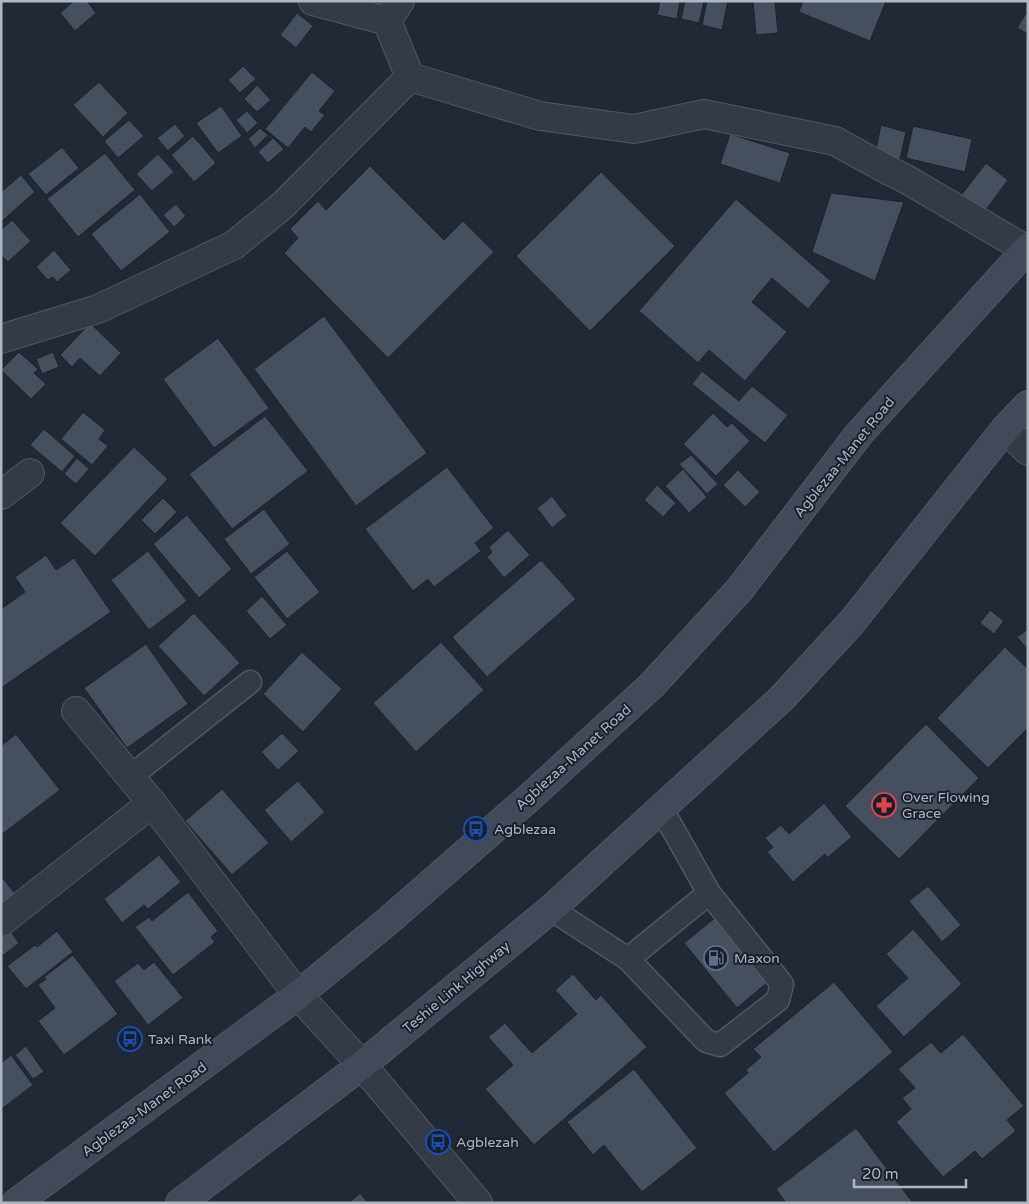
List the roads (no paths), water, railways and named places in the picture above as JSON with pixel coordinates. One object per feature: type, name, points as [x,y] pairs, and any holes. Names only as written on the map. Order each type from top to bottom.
[{"type":"main road","name":"Agblezaa-Manet Road","points":[[16,1203],[298,995],[388,921],[652,685],[740,589],[859,434],[1027,249]]},
{"type":"main road","points":[[551,909],[782,698],[852,622],[1005,429],[1028,405]]},
{"type":"main road","name":"Teshie Link Highway","points":[[362,1065],[551,909]]},
{"type":"main road","points":[[180,1203],[362,1065]]},
{"type":"street","points":[[313,1],[394,11],[410,78]]},
{"type":"street","points":[[410,78],[540,116],[634,129],[704,114],[835,141],[906,179],[1027,249]]},
{"type":"street","points":[[1,339],[98,309],[234,245],[282,206],[410,78]]},
{"type":"street","points":[[1005,429],[1028,451]]},
{"type":"street","points":[[1,495],[30,473]]},
{"type":"street","points":[[76,711],[152,803],[298,995],[362,1065],[478,1203]]},
{"type":"street","points":[[1,922],[152,803]]},
{"type":"lane","points":[[130,777],[250,682]]},
{"type":"lane","points":[[551,909],[628,958],[706,1040],[713,1043],[720,1045],[778,1000],[782,984],[709,894],[661,808]]},
{"type":"lane","points":[[628,958],[709,894]]},
{"type":"place","name":"Over Flowing Grace","points":[[884,805]]},
{"type":"place","name":"Agblezaa","points":[[476,829]]},
{"type":"place","name":"Maxon","points":[[716,958]]},
{"type":"place","name":"Taxi Rank","points":[[130,1039]]},
{"type":"place","name":"Agblezah","points":[[438,1142]]}]
